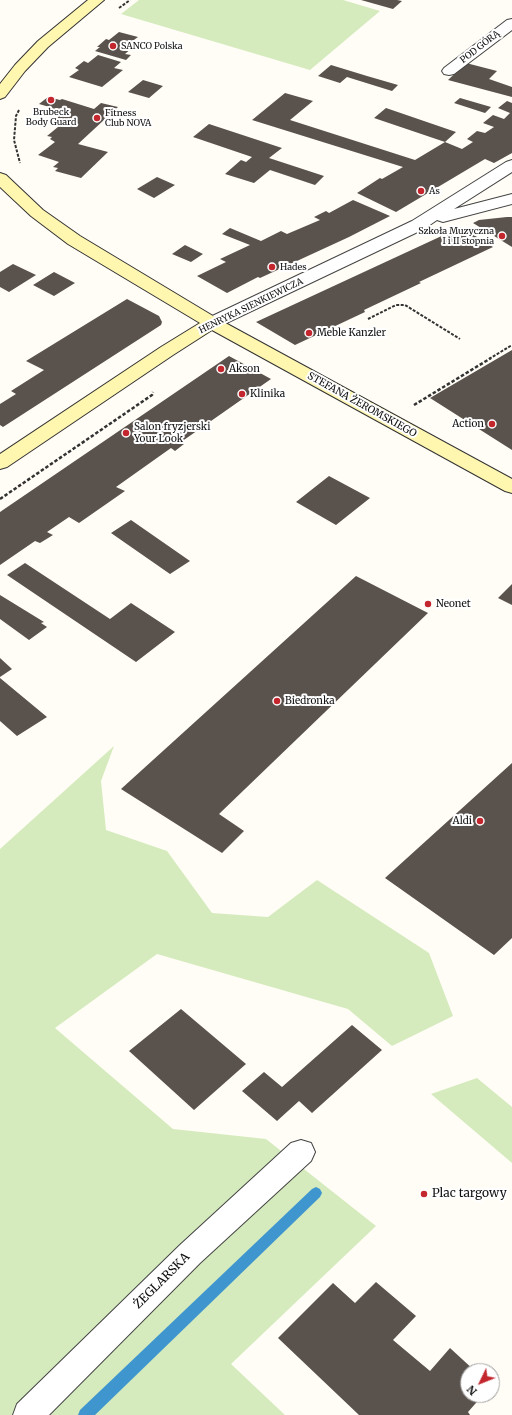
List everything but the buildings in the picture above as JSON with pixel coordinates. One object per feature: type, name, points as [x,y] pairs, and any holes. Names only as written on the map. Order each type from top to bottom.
[{"type":"street","points":[[0,94],[20,68],[43,44],[97,0]]},
{"type":"street","name":"POD GÓRĄ","points":[[449,71],[512,22]]},
{"type":"street","name":"HENRYKA SIENKIEWICZA","points":[[0,463],[167,351],[212,323],[418,225],[512,166]]},
{"type":"street","name":"STEFANA ŻEROMSKIEGO","points":[[0,178],[37,213],[74,240],[212,323],[512,487]]},
{"type":"street","points":[[418,225],[466,210],[512,199]]},
{"type":"street","name":"ŻEGLARSKA","points":[[28,1415],[190,1254],[301,1152]]},
{"type":"path","points":[[118,9],[130,0]]},
{"type":"path","points":[[21,166],[14,140],[16,116],[22,104]]},
{"type":"path","points":[[368,320],[396,305],[405,305],[460,338]]},
{"type":"path","points":[[408,408],[512,345]]},
{"type":"path","points":[[0,499],[152,395]]},
{"type":"green space","points":[[139,0],[343,0],[380,11],[310,70],[121,14]]},
{"type":"green space","points":[[114,746],[101,781],[106,830],[167,851],[212,913],[268,917],[317,880],[429,953],[453,1016],[392,1046],[348,1009],[157,954],[55,1028],[173,1129],[266,1139],[376,1226],[231,1364],[285,1415],[0,1415],[0,849]]},
{"type":"green space","points":[[477,1078],[512,1107],[512,1163],[431,1094]]},
{"type":"waterway","points":[[85,1415],[316,1193]]},
{"type":"place","name":"SANCO Polska","points":[[113,46]]},
{"type":"place","name":"Brubeck Body Guard","points":[[51,100]]},
{"type":"place","name":"Fitness Club NOVA","points":[[97,118]]},
{"type":"place","name":"As","points":[[421,191]]},
{"type":"place","name":"Szkoła Muzyczna I i II stopnia","points":[[502,236]]},
{"type":"place","name":"Hades","points":[[272,267]]},
{"type":"place","name":"Meble Kanzler","points":[[309,333]]},
{"type":"place","name":"Akson","points":[[221,369]]},
{"type":"place","name":"Klinika","points":[[242,394]]},
{"type":"place","name":"Action","points":[[492,424]]},
{"type":"place","name":"Salon fryzjerski Your Look","points":[[126,433]]},
{"type":"place","name":"Neonet","points":[[428,604]]},
{"type":"place","name":"Biedronka","points":[[277,701]]},
{"type":"place","name":"Aldi","points":[[480,821]]},
{"type":"place","name":"Plac targowy","points":[[424,1194]]}]
